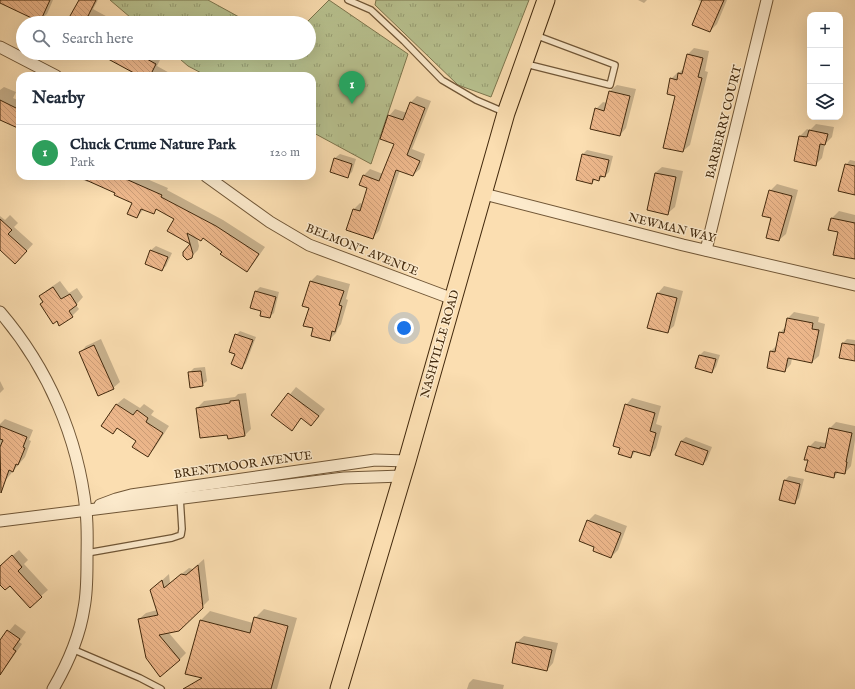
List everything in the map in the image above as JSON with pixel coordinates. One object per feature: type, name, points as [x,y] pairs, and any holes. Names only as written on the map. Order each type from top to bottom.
[{"type":"main road","name":"NASHVILLE ROAD","points":[[339,689],[484,194],[506,113],[546,0]]},
{"type":"street","name":"BARBERRY COURT","points":[[706,250],[767,0]]},
{"type":"street","points":[[0,47],[16,55]]},
{"type":"street","points":[[25,60],[48,72]]},
{"type":"street","name":"BELMONT AVENUE","points":[[212,180],[265,218],[308,245],[453,299]]},
{"type":"street","name":"NEWMAN WAY","points":[[484,194],[706,250],[855,285]]},
{"type":"street","points":[[0,312],[30,352],[64,417],[76,457],[86,511],[87,553],[84,609],[65,668],[53,689]]},
{"type":"street","name":"BRENTMOOR AVENUE","points":[[0,521],[86,511],[180,493],[375,460],[404,468]]},
{"type":"street","name":"BRENTMOOR AVENUE","points":[[180,493],[344,478],[404,468]]},
{"type":"lane","points":[[348,0],[371,10],[442,80],[476,100],[506,113]]},
{"type":"lane","points":[[523,63],[610,85],[615,65],[533,34]]},
{"type":"lane","points":[[87,553],[172,538],[181,535],[180,493]]},
{"type":"lane","points":[[72,649],[140,678],[161,689]]},
{"type":"green space","points":[[110,0],[208,0],[237,16],[129,16]]},
{"type":"green space","points":[[329,0],[408,54],[371,164],[316,134],[316,72],[199,72],[188,66],[181,60],[316,60],[316,16],[313,16]]},
{"type":"green space","points":[[376,0],[529,0],[491,97],[458,85],[375,5]]},
{"type":"building","points":[[0,0],[50,0],[43,16],[27,16],[0,3]]},
{"type":"building","points":[[79,0],[96,0],[88,16],[70,16]]},
{"type":"building","points":[[702,0],[724,0],[710,32],[692,25]]},
{"type":"building","points":[[687,54],[703,58],[698,77],[702,78],[683,152],[663,148],[675,96],[667,94],[670,78],[677,80],[678,73],[682,74]]},
{"type":"building","points":[[110,60],[149,60],[156,64],[152,72],[132,72]]},
{"type":"building","points":[[609,91],[630,96],[620,136],[590,129],[595,108],[604,111]]},
{"type":"building","points":[[0,100],[16,108],[16,127],[0,120]]},
{"type":"building","points":[[410,102],[425,108],[407,155],[420,161],[413,176],[396,170],[373,239],[346,230],[353,209],[360,211],[367,188],[359,185],[363,175],[379,181],[394,144],[380,139],[388,115],[403,120]]},
{"type":"building","points":[[809,130],[828,134],[825,145],[820,144],[816,166],[794,161],[799,136],[807,137]]},
{"type":"building","points":[[582,154],[609,160],[605,177],[600,176],[599,181],[593,179],[592,184],[576,180]]},
{"type":"building","points":[[334,158],[352,164],[348,178],[330,172]]},
{"type":"building","points":[[845,164],[855,166],[855,195],[838,191]]},
{"type":"building","points":[[655,173],[676,177],[668,215],[647,210]]},
{"type":"building","points":[[86,180],[128,180],[162,195],[161,197],[216,226],[259,254],[247,272],[220,254],[222,252],[203,238],[201,241],[187,233],[193,254],[192,258],[187,260],[183,256],[183,252],[190,244],[167,231],[174,219],[156,209],[154,214],[141,209],[137,218],[127,214],[132,203],[114,195],[115,193]]},
{"type":"building","points":[[769,190],[792,196],[779,241],[766,238],[771,218],[762,216]]},
{"type":"building","points":[[831,218],[855,223],[855,259],[833,255],[838,232],[828,230]]},
{"type":"building","points":[[0,219],[12,230],[8,234],[27,251],[15,264],[0,250]]},
{"type":"building","points":[[150,250],[168,257],[162,271],[145,264]]},
{"type":"building","points":[[310,281],[344,291],[339,305],[342,306],[335,332],[332,331],[330,341],[311,336],[313,328],[303,326],[309,308],[302,306]]},
{"type":"building","points":[[53,287],[61,299],[70,294],[77,305],[69,311],[73,317],[59,326],[57,321],[53,324],[40,304],[43,302],[39,296]]},
{"type":"building","points":[[255,291],[276,297],[270,318],[260,316],[261,311],[250,308]]},
{"type":"building","points":[[657,293],[677,298],[668,333],[647,328]]},
{"type":"building","points":[[787,318],[813,323],[812,329],[819,330],[812,363],[788,358],[785,372],[767,368],[770,351],[775,352],[779,332],[784,333]]},
{"type":"building","points":[[235,334],[253,340],[242,369],[231,364],[235,354],[229,352]]},
{"type":"building","points":[[842,343],[855,345],[855,361],[839,358]]},
{"type":"building","points":[[94,345],[114,389],[98,396],[79,352]]},
{"type":"building","points":[[699,355],[716,359],[712,373],[695,368]]},
{"type":"building","points":[[201,371],[203,386],[190,388],[188,372]]},
{"type":"building","points":[[288,393],[319,416],[311,426],[301,418],[292,431],[271,415]]},
{"type":"building","points":[[239,400],[245,436],[228,439],[227,435],[200,438],[196,408],[230,403],[230,401]]},
{"type":"building","points":[[116,404],[133,415],[137,410],[148,418],[146,422],[163,433],[148,457],[132,447],[136,441],[117,428],[113,434],[101,426]]},
{"type":"building","points":[[625,404],[655,413],[650,431],[656,433],[650,456],[633,451],[631,458],[618,454],[620,448],[613,446]]},
{"type":"building","points":[[0,426],[27,437],[23,447],[25,448],[18,465],[16,464],[13,472],[9,470],[1,493],[0,447],[3,440],[0,439]]},
{"type":"building","points":[[829,428],[852,433],[845,474],[835,472],[834,478],[805,471],[808,460],[804,460],[808,446],[820,449],[820,447],[825,448]]},
{"type":"building","points":[[681,441],[708,451],[703,465],[675,455]]},
{"type":"building","points":[[784,480],[800,484],[795,504],[779,500]]},
{"type":"building","points":[[587,520],[621,533],[611,558],[593,551],[594,547],[579,541]]},
{"type":"building","points":[[12,555],[22,567],[18,571],[42,597],[30,608],[10,586],[5,590],[0,585],[0,566]]},
{"type":"building","points":[[198,565],[203,608],[179,631],[159,635],[180,660],[160,677],[146,658],[138,619],[158,615],[150,590],[162,580],[164,588],[181,574],[186,575]]},
{"type":"building","points":[[254,617],[288,626],[271,689],[183,689],[202,678],[185,674],[200,620],[250,633]]},
{"type":"building","points":[[7,630],[20,639],[13,649],[16,651],[0,675],[0,640]]},
{"type":"building","points":[[516,642],[552,650],[547,671],[512,663]]},
{"type":"place","name":"Chuck Crume Nature Park","points":[[352,104]]}]
